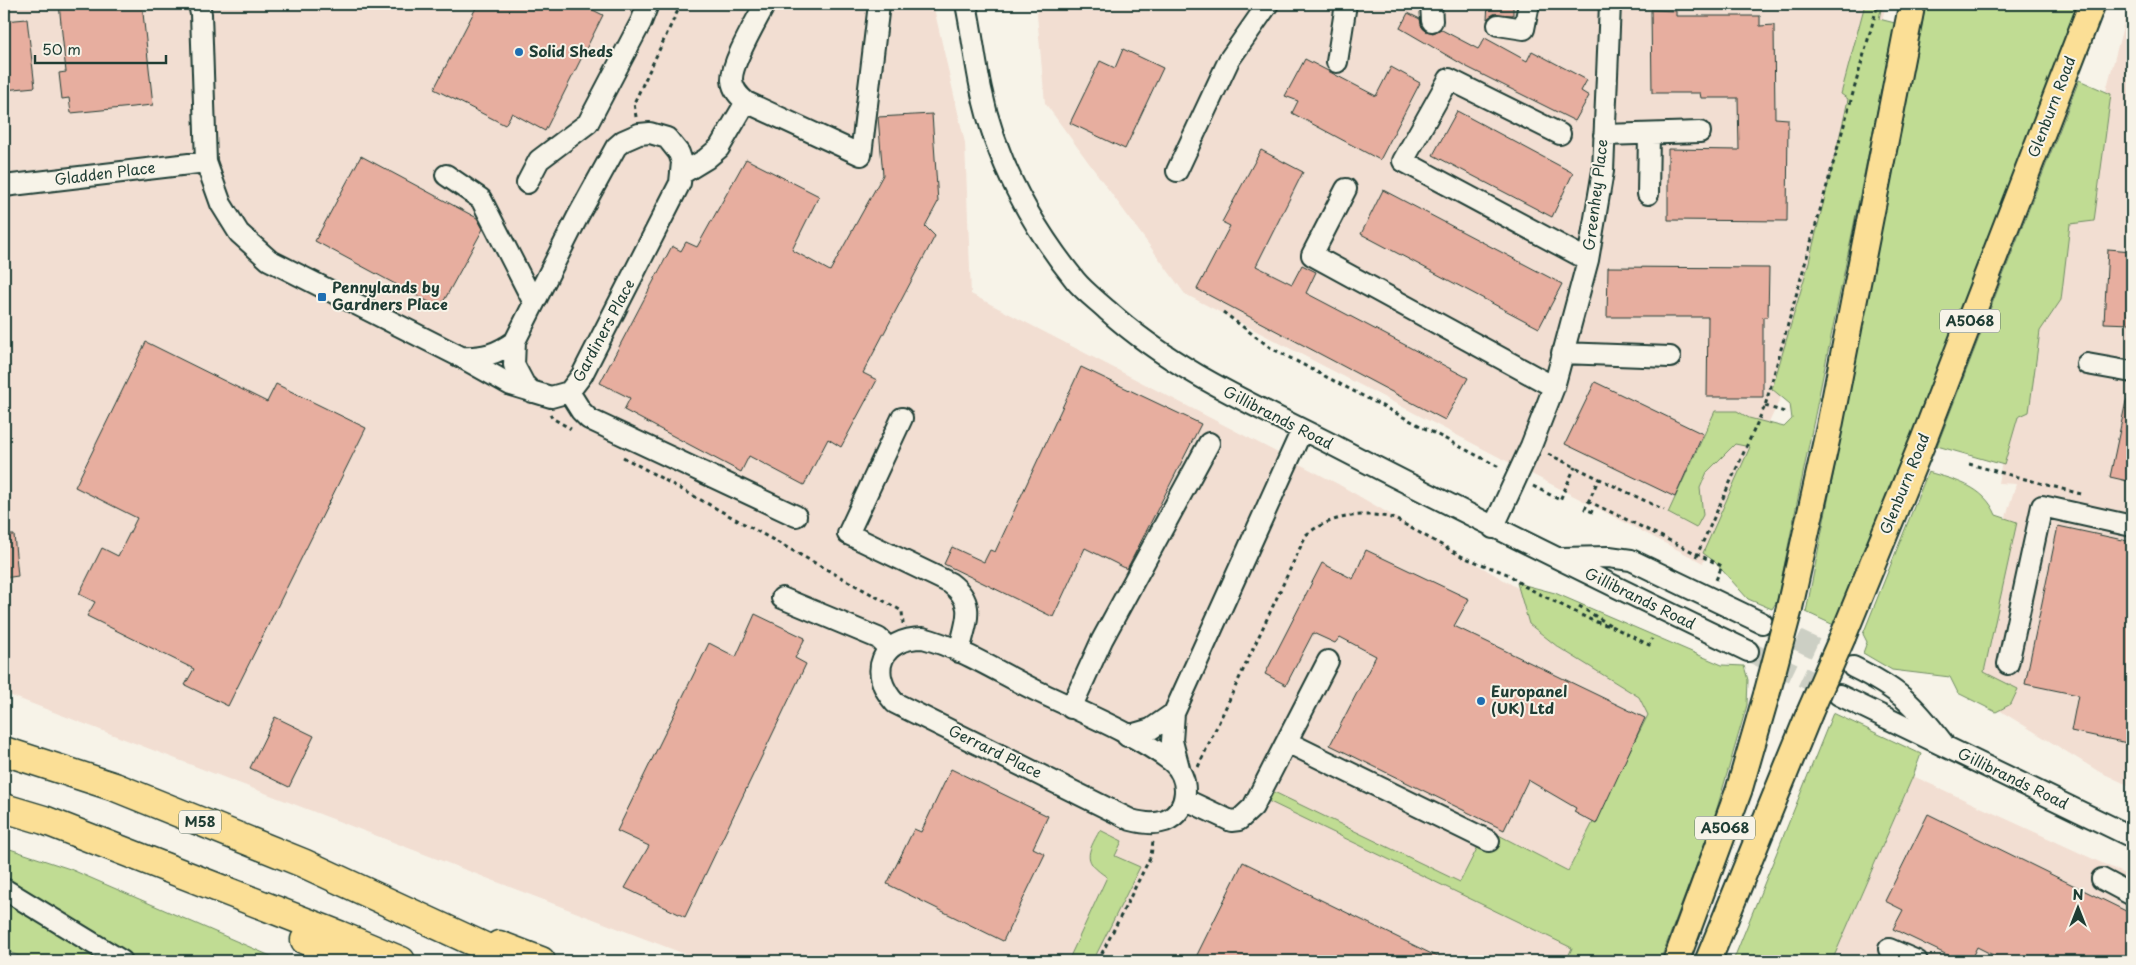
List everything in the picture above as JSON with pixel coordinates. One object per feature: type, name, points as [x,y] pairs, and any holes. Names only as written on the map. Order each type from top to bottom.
[{"type":"highway","name":"M58","points":[[4,751],[115,787],[303,863],[515,961]]},
{"type":"highway","points":[[4,808],[44,820],[330,931],[401,961]]},
{"type":"highway","points":[[44,820],[351,961]]},
{"type":"highway","points":[[392,904],[541,961]]},
{"type":"main road","name":"A5068","points":[[1676,961],[1738,790],[1789,610],[1829,429],[1912,4]]},
{"type":"main road","name":"Glenburn Road","points":[[1708,961],[1924,440],[2092,4]]},
{"type":"street","points":[[527,183],[539,160],[588,123],[641,22],[648,4]]},
{"type":"street","points":[[764,4],[734,67],[732,79],[738,95],[746,102],[861,154],[879,4]]},
{"type":"street","name":"Gillibrands Road","points":[[966,4],[981,90],[996,144],[1022,199],[1050,247],[1078,284],[1133,334],[1173,362],[1234,397],[1493,528],[1748,651]]},
{"type":"street","name":"Gillibrands Road","points":[[970,26],[972,4]]},
{"type":"street","points":[[1177,171],[1229,60],[1268,4]]},
{"type":"street","points":[[1337,62],[1346,4]]},
{"type":"street","points":[[1498,25],[1524,29],[1528,4]]},
{"type":"street","name":"Greenhey Place","points":[[1493,528],[1531,446],[1554,387],[1588,260],[1602,171],[1610,4]]},
{"type":"street","name":"Gardiners Place","points":[[201,7],[206,162],[221,204],[239,233],[269,260],[461,357],[511,386],[551,397],[569,392],[582,375],[680,184],[682,173]]},
{"type":"street","points":[[1560,134],[1449,79],[1404,161],[1588,260]]},
{"type":"street","points":[[537,394],[524,384],[514,365],[515,341],[578,216],[616,147],[627,138],[639,134],[650,133],[666,138],[678,152],[682,173],[706,159],[719,148],[746,102]]},
{"type":"street","points":[[1604,135],[1700,132]]},
{"type":"street","points":[[1648,194],[1649,134]]},
{"type":"street","name":"Gladden Place","points":[[4,186],[206,162]]},
{"type":"street","points":[[446,175],[481,199],[534,303]]},
{"type":"street","points":[[1346,189],[1312,255],[1554,387]]},
{"type":"street","points":[[461,357],[480,358],[491,355],[515,341]]},
{"type":"street","points":[[1562,353],[1670,358]]},
{"type":"street","points":[[2087,364],[2132,372]]},
{"type":"street","points":[[569,392],[581,411],[589,419],[796,516]]},
{"type":"street","points":[[902,418],[848,534],[950,583],[962,592],[967,602],[967,611],[959,652]]},
{"type":"street","points":[[1155,823],[1166,821],[1175,815],[1185,794],[1172,741],[1174,713],[1302,430]]},
{"type":"street","points":[[1071,708],[1102,640],[1209,443]]},
{"type":"street","points":[[2008,664],[2042,506],[2132,526]]},
{"type":"street","points":[[1555,558],[1609,556],[1631,560],[1762,623]]},
{"type":"street","points":[[782,598],[878,638],[897,643],[923,638],[959,652],[1127,736],[1179,768]]},
{"type":"street","name":"Gerrard Place","points":[[897,643],[883,658],[880,677],[885,691],[895,703],[1132,820],[1155,823]]},
{"type":"street","points":[[1185,794],[1232,821],[1239,820],[1253,807],[1328,661]]},
{"type":"street","points":[[1853,667],[1890,686],[1906,698],[1946,746]]},
{"type":"street","name":"Gillibrands Road","points":[[1839,695],[2132,837]]},
{"type":"street","points":[[1127,736],[1151,729],[1174,713]]},
{"type":"street","points":[[1287,742],[1489,841]]},
{"type":"street","points":[[2102,879],[2132,895]]},
{"type":"street","points":[[4,889],[122,961]]},
{"type":"street","points":[[1890,949],[1917,961]]},
{"type":"path","points":[[639,134],[634,103],[681,4]]},
{"type":"path","points":[[1697,555],[1765,406],[1878,4]]},
{"type":"path","points":[[1223,312],[1271,348],[1504,470]]},
{"type":"path","points":[[537,394],[552,418],[578,433]]},
{"type":"path","points":[[1765,406],[1788,413]]},
{"type":"path","points":[[1531,446],[1664,510]]},
{"type":"path","points":[[622,457],[902,611],[897,643]]},
{"type":"path","points":[[1969,464],[2084,495]]},
{"type":"path","points":[[1530,484],[1560,500],[1575,467]]},
{"type":"path","points":[[1593,512],[1585,509],[1599,478]]},
{"type":"path","points":[[1588,501],[1718,564]]},
{"type":"path","points":[[1185,794],[1306,535],[1316,526],[1348,517],[1368,515],[1395,519],[1463,557],[1510,575],[1522,585],[1593,621],[1613,627]]},
{"type":"path","points":[[1579,606],[1613,627],[1649,645],[1652,640]]},
{"type":"path","points":[[1098,961],[1151,856],[1155,823]]},
{"type":"shaded area","points":[[4,4],[933,4],[965,143],[971,294],[1338,484],[1699,693],[1569,961],[703,961],[4,693]]},
{"type":"shaded area","points":[[1036,4],[1886,4],[1805,346],[1703,563],[1185,294],[1045,103]]},
{"type":"shaded area","points":[[2129,4],[2132,4],[2132,787],[2098,771],[1955,683],[2016,484],[1998,483],[2021,355],[2106,91]]},
{"type":"shaded area","points":[[1913,776],[2132,877],[2132,961],[1832,961]]},
{"type":"green space","points":[[1865,4],[1882,4],[1879,19],[1895,23],[1777,601],[1772,609],[1748,599],[1714,561],[1703,553],[1750,447],[1735,444],[1707,472],[1700,488],[1703,515],[1696,528],[1668,513],[1715,411],[1737,411],[1749,418],[1784,427],[1792,419],[1790,404],[1772,389],[1808,266],[1845,114],[1848,99],[1841,94]]},
{"type":"green space","points":[[1926,4],[2087,4],[1838,627],[1806,612]]},
{"type":"green space","points":[[2079,80],[2111,94],[2094,221],[2070,224],[2061,300],[2040,331],[2029,412],[2018,417],[2004,465],[1937,446]]},
{"type":"green space","points":[[1928,472],[1968,486],[1984,497],[1996,515],[2017,522],[1984,672],[2018,689],[2011,704],[1996,712],[1958,693],[1950,677],[1892,670],[1863,653],[1867,642],[1863,634]]},
{"type":"green space","points":[[1517,583],[1555,593],[1722,665],[1744,666],[1748,680],[1747,705],[1713,822],[1660,961],[1566,961],[1572,948],[1266,800],[1270,790],[1460,882],[1487,829],[1568,871],[1648,715],[1639,697],[1558,647],[1529,624]]},
{"type":"green space","points":[[1833,713],[1921,754],[1913,776],[1832,961],[1733,961]]},
{"type":"green space","points":[[1100,830],[1122,841],[1115,856],[1140,867],[1093,961],[1068,961],[1107,877],[1094,866],[1089,857]]},
{"type":"green space","points":[[4,847],[70,869],[282,961],[120,961],[4,890]]},
{"type":"green space","points":[[4,900],[101,961],[31,961],[4,950]]},
{"type":"building","points":[[59,4],[142,4],[153,105],[71,113],[69,98],[62,99],[59,73],[66,72]]},
{"type":"building","name":"Solid Sheds","points":[[478,4],[581,4],[603,15],[545,131],[512,113],[505,125],[434,89]]},
{"type":"building","points":[[1488,4],[1513,4],[1513,15],[1494,14],[1487,19]]},
{"type":"building","points":[[1651,10],[1676,11],[1676,16],[1760,16],[1760,26],[1774,25],[1775,118],[1788,119],[1787,221],[1668,220],[1668,149],[1739,150],[1738,98],[1701,98],[1700,93],[1652,93]]},
{"type":"building","points":[[1408,13],[1420,19],[1422,27],[1426,31],[1433,33],[1440,29],[1478,49],[1485,38],[1527,61],[1532,51],[1587,80],[1581,91],[1589,96],[1575,121],[1467,67],[1400,28]]},
{"type":"building","points":[[27,19],[35,87],[4,90],[4,21]]},
{"type":"building","points":[[1123,49],[1163,68],[1125,149],[1070,123],[1100,61],[1115,68]]},
{"type":"building","points":[[1305,59],[1376,96],[1391,67],[1420,83],[1380,160],[1292,113],[1298,101],[1285,96]]},
{"type":"building","points":[[1457,111],[1573,173],[1552,217],[1433,155]]},
{"type":"building","points":[[932,114],[938,202],[925,226],[935,236],[863,373],[877,380],[841,447],[828,439],[804,485],[749,456],[741,472],[624,410],[630,398],[600,383],[672,246],[681,251],[686,242],[697,247],[746,159],[819,196],[792,250],[830,271],[883,175],[878,117]]},
{"type":"building","points":[[1261,150],[1303,172],[1256,266],[1292,284],[1302,265],[1316,272],[1306,293],[1468,378],[1445,420],[1197,289],[1230,226],[1222,222]]},
{"type":"building","points":[[361,156],[477,218],[483,229],[440,308],[315,241]]},
{"type":"building","points":[[1383,190],[1562,284],[1539,328],[1361,234]]},
{"type":"building","points":[[2108,249],[2132,251],[2132,324],[2104,323]]},
{"type":"building","points":[[1608,267],[1769,268],[1768,317],[1763,317],[1763,397],[1707,397],[1708,317],[1607,317]]},
{"type":"building","points":[[146,342],[267,402],[276,384],[366,428],[228,706],[185,685],[194,669],[87,616],[95,602],[79,594],[102,548],[118,556],[137,518],[75,487]]},
{"type":"building","points":[[1081,367],[1201,424],[1127,569],[1085,548],[1053,617],[944,564],[952,547],[984,562],[990,550],[995,552]]},
{"type":"building","points":[[1595,382],[1703,434],[1675,497],[1565,444]]},
{"type":"building","points":[[2126,401],[2132,402],[2132,482],[2110,477]]},
{"type":"building","points":[[2058,526],[2132,542],[2132,744],[2071,731],[2078,695],[2025,684]]},
{"type":"building","points":[[4,535],[14,535],[18,576],[4,578]]},
{"type":"building","name":"Europanel (UK) Ltd","points":[[1366,550],[1469,599],[1454,626],[1645,718],[1596,824],[1574,812],[1576,808],[1528,780],[1504,830],[1330,745],[1376,656],[1340,637],[1335,643],[1313,633],[1286,685],[1265,674],[1322,563],[1353,579]]},
{"type":"building","points":[[755,614],[805,638],[795,658],[806,664],[685,917],[625,888],[649,846],[617,831],[709,643],[736,657]]},
{"type":"building","points":[[275,717],[314,736],[289,787],[250,768]]},
{"type":"building","points":[[951,769],[1048,816],[1033,848],[1045,854],[1003,941],[887,884],[914,829],[921,832]]},
{"type":"building","points":[[1928,814],[2132,914],[2132,961],[2005,961],[1977,947],[1970,961],[1960,961],[1893,929],[1903,910],[1885,901]]},
{"type":"building","points":[[1243,862],[1446,961],[1194,961]]},
{"type":"tunnel","points":[[1770,627],[1846,663]]},
{"type":"tunnel","points":[[1748,651],[1834,692]]},
{"type":"place","name":"Solid Sheds","points":[[519,52]]},
{"type":"place","name":"Pennylands by Gardners Place","points":[[322,297]]},
{"type":"place","name":"Europanel (UK) Ltd","points":[[1481,701]]}]
